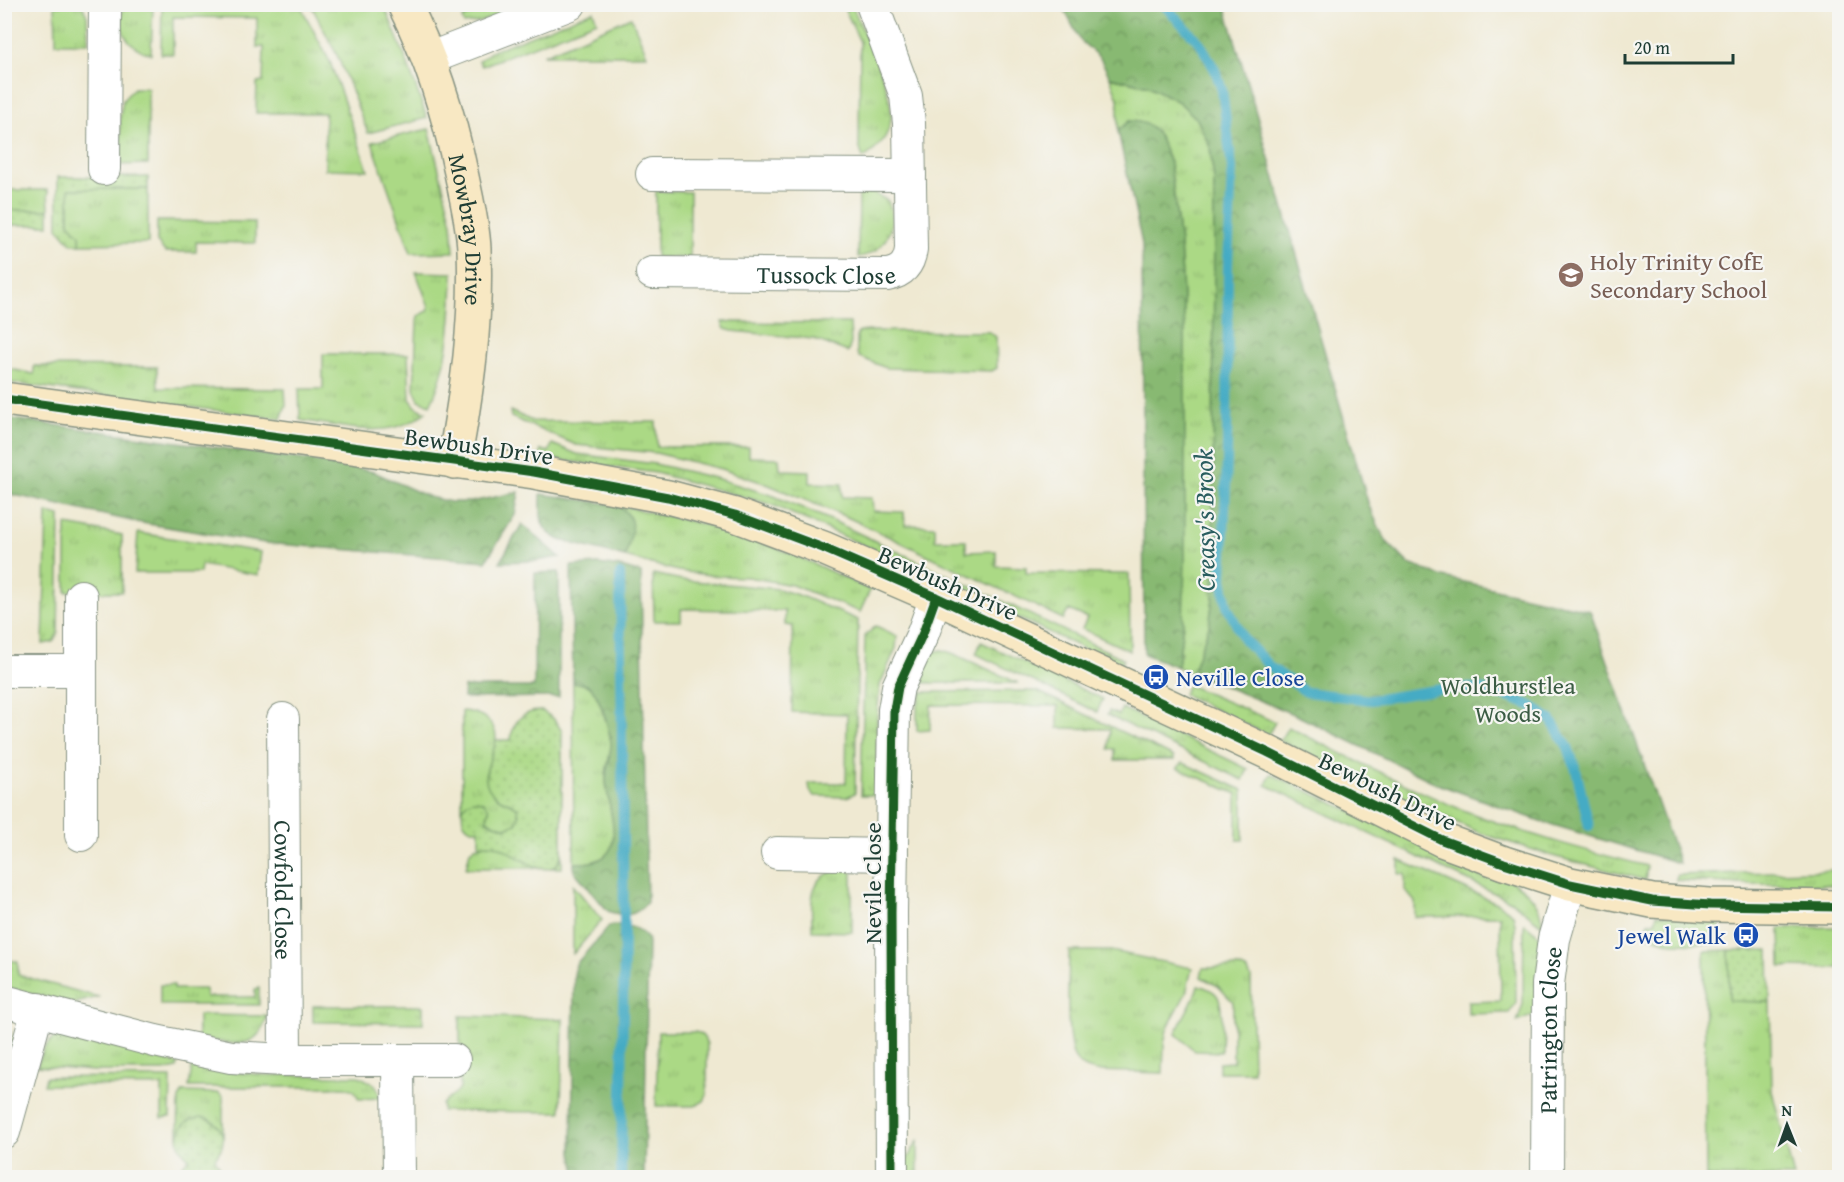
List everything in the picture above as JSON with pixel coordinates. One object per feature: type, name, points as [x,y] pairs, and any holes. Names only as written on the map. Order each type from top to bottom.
[{"type":"street","points":[[104,169],[105,4]]},
{"type":"street","name":"Mowbray Drive","points":[[404,4],[428,59],[447,112],[458,157],[474,246],[474,327],[470,370],[454,462]]},
{"type":"street","points":[[428,59],[570,4]]},
{"type":"street","name":"Tussock Close","points":[[652,273],[897,273],[905,267],[910,259],[910,175],[906,96],[872,4]]},
{"type":"street","points":[[652,174],[910,175]]},
{"type":"street","name":"Bewbush Drive","points":[[4,399],[599,483],[668,496],[780,531],[936,597],[1257,747],[1442,840],[1504,863],[1570,884],[1652,901],[1710,905],[1839,907]]},
{"type":"street","points":[[81,596],[81,835]]},
{"type":"street","name":"Nevile Close","points":[[892,1178],[894,710],[898,687],[923,633],[936,597]]},
{"type":"street","points":[[4,671],[81,671]]},
{"type":"street","name":"Cowfold Close","points":[[283,719],[285,1060]]},
{"type":"street","name":"Nevile Close","points":[[777,853],[892,855]]},
{"type":"street","name":"Patrington Close","points":[[1547,1178],[1548,984],[1554,939],[1570,884]]},
{"type":"street","points":[[4,1001],[186,1048],[231,1057],[285,1060],[454,1060]]},
{"type":"street","points":[[4,1132],[38,1009]]},
{"type":"street","points":[[398,1061],[399,1178]]},
{"type":"green space","points":[[125,4],[153,5],[151,54],[136,47],[125,36],[121,21]]},
{"type":"green space","points":[[55,5],[82,5],[87,16],[88,43],[56,43]]},
{"type":"green space","points":[[162,5],[300,5],[330,62],[368,170],[325,169],[325,113],[256,113],[257,83],[263,82],[264,47],[257,47],[257,18],[173,17],[173,54],[161,54]]},
{"type":"green space","points":[[311,5],[384,5],[427,118],[368,133],[338,57]]},
{"type":"green space","points":[[495,5],[525,5],[480,22],[464,24],[462,18]]},
{"type":"green space","points":[[843,5],[852,5],[870,46],[890,106],[890,125],[885,137],[874,151],[863,158],[859,146],[860,42]]},
{"type":"green space","name":"Woldhurstlea Woods","points":[[1062,5],[1225,5],[1369,506],[1385,540],[1409,564],[1443,577],[1590,611],[1679,863],[1540,821],[1440,785],[1298,716],[1192,673],[1209,626],[1213,598],[1214,180],[1210,147],[1197,119],[1179,102],[1149,86],[1110,77],[1100,58],[1080,40]]},
{"type":"green space","points":[[593,11],[597,21],[482,66],[479,61],[492,51]]},
{"type":"green space","points":[[631,17],[647,55],[543,55]]},
{"type":"green space","points":[[1110,77],[1149,86],[1179,102],[1197,119],[1210,147],[1214,180],[1213,598],[1209,626],[1192,673],[1178,667],[1183,623],[1185,331],[1180,244],[1170,163],[1159,136],[1129,121],[1118,131],[1118,99]]},
{"type":"green space","points":[[134,88],[148,88],[148,164],[121,165],[120,117],[123,100]]},
{"type":"green space","points":[[1129,121],[1146,124],[1159,136],[1170,163],[1180,244],[1185,331],[1185,560],[1183,623],[1178,667],[1144,654],[1142,244],[1118,131]]},
{"type":"green space","points":[[429,129],[452,223],[454,252],[411,253],[372,142]]},
{"type":"green space","points":[[58,177],[148,177],[148,189],[69,189],[69,223],[80,235],[80,244],[72,244],[58,228]]},
{"type":"green space","points":[[69,189],[148,189],[148,243],[80,244],[80,235],[69,223]]},
{"type":"green space","points":[[4,190],[48,190],[49,210],[5,210]]},
{"type":"green space","points":[[656,191],[690,192],[690,258],[656,257]]},
{"type":"green space","points":[[859,192],[874,193],[888,201],[891,219],[890,228],[882,244],[876,250],[858,257]]},
{"type":"green space","points":[[4,210],[49,210],[49,225],[5,225]]},
{"type":"green space","points":[[157,221],[255,222],[255,243],[196,242],[196,252],[165,252],[157,242]]},
{"type":"green space","points":[[416,272],[453,273],[449,340],[442,374],[430,405],[419,400],[414,389],[418,316],[428,311],[429,307]]},
{"type":"green space","points":[[722,322],[850,323],[851,343],[848,352],[813,339],[732,331],[725,329]]},
{"type":"green space","points":[[861,331],[989,332],[996,337],[997,368],[992,371],[886,368],[859,357],[857,334]]},
{"type":"green space","points":[[323,354],[408,354],[410,399],[416,407],[426,412],[397,427],[381,429],[365,430],[300,420],[299,389],[323,389]]},
{"type":"green space","points":[[34,366],[157,367],[158,388],[285,389],[286,405],[281,419],[5,382],[5,368],[34,374]]},
{"type":"green space","points":[[510,411],[532,421],[656,422],[657,447],[749,447],[749,457],[779,458],[780,470],[810,471],[810,483],[842,484],[842,497],[872,498],[873,511],[904,512],[905,525],[935,526],[935,540],[966,540],[966,552],[996,551],[996,566],[1026,567],[1026,573],[1129,574],[1130,651],[1082,629],[1087,618],[1069,610],[1063,619],[849,518],[764,483],[721,469],[656,453],[576,445],[511,417]]},
{"type":"green space","points":[[5,418],[342,465],[374,472],[429,497],[451,502],[471,502],[519,492],[515,515],[486,561],[265,543],[136,522],[5,493]]},
{"type":"green space","points":[[552,444],[577,454],[655,464],[715,478],[774,496],[833,521],[1124,659],[1120,666],[884,554],[770,504],[656,473],[539,457],[541,450],[549,452]]},
{"type":"green space","points":[[541,494],[617,505],[624,510],[629,516],[632,528],[625,557],[560,540],[553,536],[542,522]]},
{"type":"green space","points":[[617,505],[738,534],[799,557],[870,590],[860,612],[792,585],[748,577],[678,571],[625,557],[631,522],[624,510]]},
{"type":"green space","points":[[47,513],[60,516],[58,633],[53,642],[43,644]]},
{"type":"green space","points":[[522,524],[560,557],[535,561],[500,562]]},
{"type":"green space","points":[[66,525],[122,535],[122,592],[66,592]]},
{"type":"green space","points":[[138,533],[261,552],[258,575],[201,565],[200,573],[135,573]]},
{"type":"green space","points":[[598,564],[641,573],[647,902],[639,911],[629,914],[608,911],[574,871],[574,863],[593,862],[605,856],[611,848],[613,836],[606,780],[611,743],[607,722],[594,691],[586,685],[573,683],[571,566]]},
{"type":"green space","points":[[559,572],[559,697],[463,698],[464,687],[534,687],[535,573]]},
{"type":"green space","points":[[653,574],[682,580],[779,589],[858,620],[855,793],[847,797],[815,796],[810,791],[809,783],[846,783],[847,714],[792,712],[793,626],[785,625],[785,611],[681,609],[681,621],[654,621]]},
{"type":"green space","points":[[876,626],[897,636],[896,648],[880,685],[877,717],[876,795],[861,795],[865,636]]},
{"type":"green space","points":[[981,642],[1103,699],[1097,712],[976,654]]},
{"type":"green space","points":[[942,650],[1018,683],[924,683],[916,678],[928,656]]},
{"type":"green space","points":[[573,683],[586,685],[593,691],[609,731],[611,743],[606,780],[614,836],[605,856],[593,862],[574,863]]},
{"type":"green space","points":[[1188,685],[1275,722],[1268,735],[1183,694]]},
{"type":"green space","points":[[1037,691],[1174,757],[1174,760],[1115,760],[1115,749],[1109,749],[1110,729],[1058,728],[1058,706],[931,705],[930,730],[917,731],[917,707],[922,692]]},
{"type":"green space","points":[[1122,708],[1248,769],[1243,780],[1107,715],[1109,711],[1119,715]]},
{"type":"green space","points":[[462,711],[480,715],[493,727],[496,744],[485,777],[496,797],[517,807],[519,818],[514,826],[503,827],[486,820],[489,811],[464,806],[462,813]]},
{"type":"green space","points":[[535,711],[542,711],[553,718],[562,731],[562,853],[558,864],[551,868],[533,865],[496,845],[479,845],[479,829],[467,826],[462,815],[466,804],[477,800],[489,809],[486,821],[506,828],[516,824],[519,815],[517,807],[498,798],[490,790],[487,784],[487,770],[496,740],[511,740],[516,723],[520,718]]},
{"type":"green space","points":[[1288,727],[1458,808],[1552,840],[1647,866],[1645,880],[1556,857],[1480,833],[1280,741]]},
{"type":"green space","points":[[1183,763],[1243,790],[1243,840],[1237,840],[1237,794],[1177,768]]},
{"type":"green space","points":[[1271,774],[1511,881],[1533,899],[1540,911],[1543,926],[1511,901],[1266,785]]},
{"type":"green space","points":[[485,844],[499,846],[542,868],[466,868],[470,851]]},
{"type":"green space","points":[[562,853],[562,868],[551,868],[558,863]]},
{"type":"green space","points":[[1399,860],[1497,903],[1513,914],[1516,1003],[1509,1013],[1468,1014],[1468,1002],[1501,1001],[1500,916],[1415,917],[1415,902],[1405,890],[1405,874],[1399,874]]},
{"type":"green space","points":[[841,869],[852,869],[852,932],[812,931],[812,901],[816,884],[830,873]]},
{"type":"green space","points":[[1839,870],[1839,885],[1740,884],[1676,880],[1677,875]]},
{"type":"green space","points":[[573,885],[602,920],[573,954]]},
{"type":"green space","points":[[1657,914],[1720,920],[1720,944],[1672,943],[1646,935],[1648,922],[1655,922]]},
{"type":"green space","points":[[1524,923],[1542,938],[1534,1015],[1517,1022],[1523,1004]]},
{"type":"green space","points":[[609,926],[634,928],[648,939],[644,1177],[577,1177],[572,1153],[574,975],[576,964]]},
{"type":"green space","points":[[1839,927],[1839,968],[1781,967],[1780,928]]},
{"type":"green space","points":[[1729,950],[1729,1001],[1770,1002],[1772,1091],[1794,1177],[1706,1177],[1704,951]]},
{"type":"green space","points":[[1729,950],[1769,950],[1770,1002],[1729,1001]]},
{"type":"green space","points":[[1069,951],[1111,951],[1192,968],[1186,993],[1167,1029],[1163,1073],[1096,1071],[1082,1066],[1076,1060],[1072,1052],[1069,1024]]},
{"type":"green space","points":[[5,961],[18,961],[18,975],[98,997],[73,1004],[5,987]]},
{"type":"green space","points":[[1239,967],[1248,971],[1251,978],[1253,1072],[1219,1072],[1219,1063],[1233,1062],[1233,1002],[1218,986],[1201,977],[1203,968]]},
{"type":"green space","points":[[160,985],[174,985],[174,989],[205,989],[206,997],[255,997],[255,989],[259,988],[259,1005],[160,1005]]},
{"type":"green space","points":[[1198,985],[1212,991],[1219,999],[1222,1013],[1221,1052],[1195,1051],[1176,1034]]},
{"type":"green space","points":[[313,1006],[423,1006],[423,1023],[313,1022]]},
{"type":"green space","points":[[198,1015],[267,1016],[263,1028],[256,1036],[249,1041],[230,1043],[198,1038]]},
{"type":"green space","points":[[460,1016],[563,1019],[561,1112],[442,1111],[442,1104],[460,1089]]},
{"type":"green space","points":[[5,1023],[12,1036],[12,1042],[5,1078]]},
{"type":"green space","points":[[658,1032],[695,1032],[704,1037],[707,1044],[707,1095],[704,1101],[695,1106],[656,1106]]},
{"type":"green space","points":[[60,1035],[77,1036],[178,1064],[177,1068],[164,1071],[93,1071],[37,1066],[48,1044]]},
{"type":"green space","points":[[192,1067],[262,1075],[359,1076],[374,1084],[380,1098],[359,1099],[354,1090],[345,1087],[189,1087]]},
{"type":"green space","points":[[46,1077],[171,1078],[170,1117],[162,1118],[162,1086],[44,1085]]},
{"type":"green space","points":[[183,1092],[219,1093],[223,1097],[223,1140],[221,1130],[216,1124],[202,1118],[188,1123],[178,1138],[179,1098]]},
{"type":"green space","points":[[201,1117],[211,1120],[221,1131],[222,1146],[215,1159],[221,1169],[222,1177],[178,1177],[180,1168],[189,1158],[180,1145],[179,1133],[187,1123]]},
{"type":"green space","points":[[918,1141],[918,1177],[903,1177],[903,1166]]},
{"type":"waterway","name":"Creasy's Brook","points":[[1163,4],[1200,43],[1215,70],[1222,90],[1232,168],[1228,265],[1227,462],[1222,579],[1227,606],[1243,638],[1270,667],[1306,692],[1371,700],[1448,688],[1470,688],[1491,691],[1532,706],[1551,720],[1568,747],[1576,770],[1589,826]]},
{"type":"waterway","points":[[620,574],[624,932],[621,1178]]},
{"type":"cycle path","points":[[4,399],[534,472],[668,497],[735,515],[823,548],[936,597],[1267,752],[1442,840],[1504,863],[1570,884],[1652,901],[1710,905],[1840,907]]},
{"type":"cycle path","points":[[892,1178],[891,913],[894,710],[898,687],[923,633],[936,597]]},
{"type":"place","name":"Holy Trinity CofE Secondary School","points":[[1571,275]]},
{"type":"place","name":"Neville Close","points":[[1156,677]]},
{"type":"place","name":"Jewel Walk","points":[[1746,935]]}]
